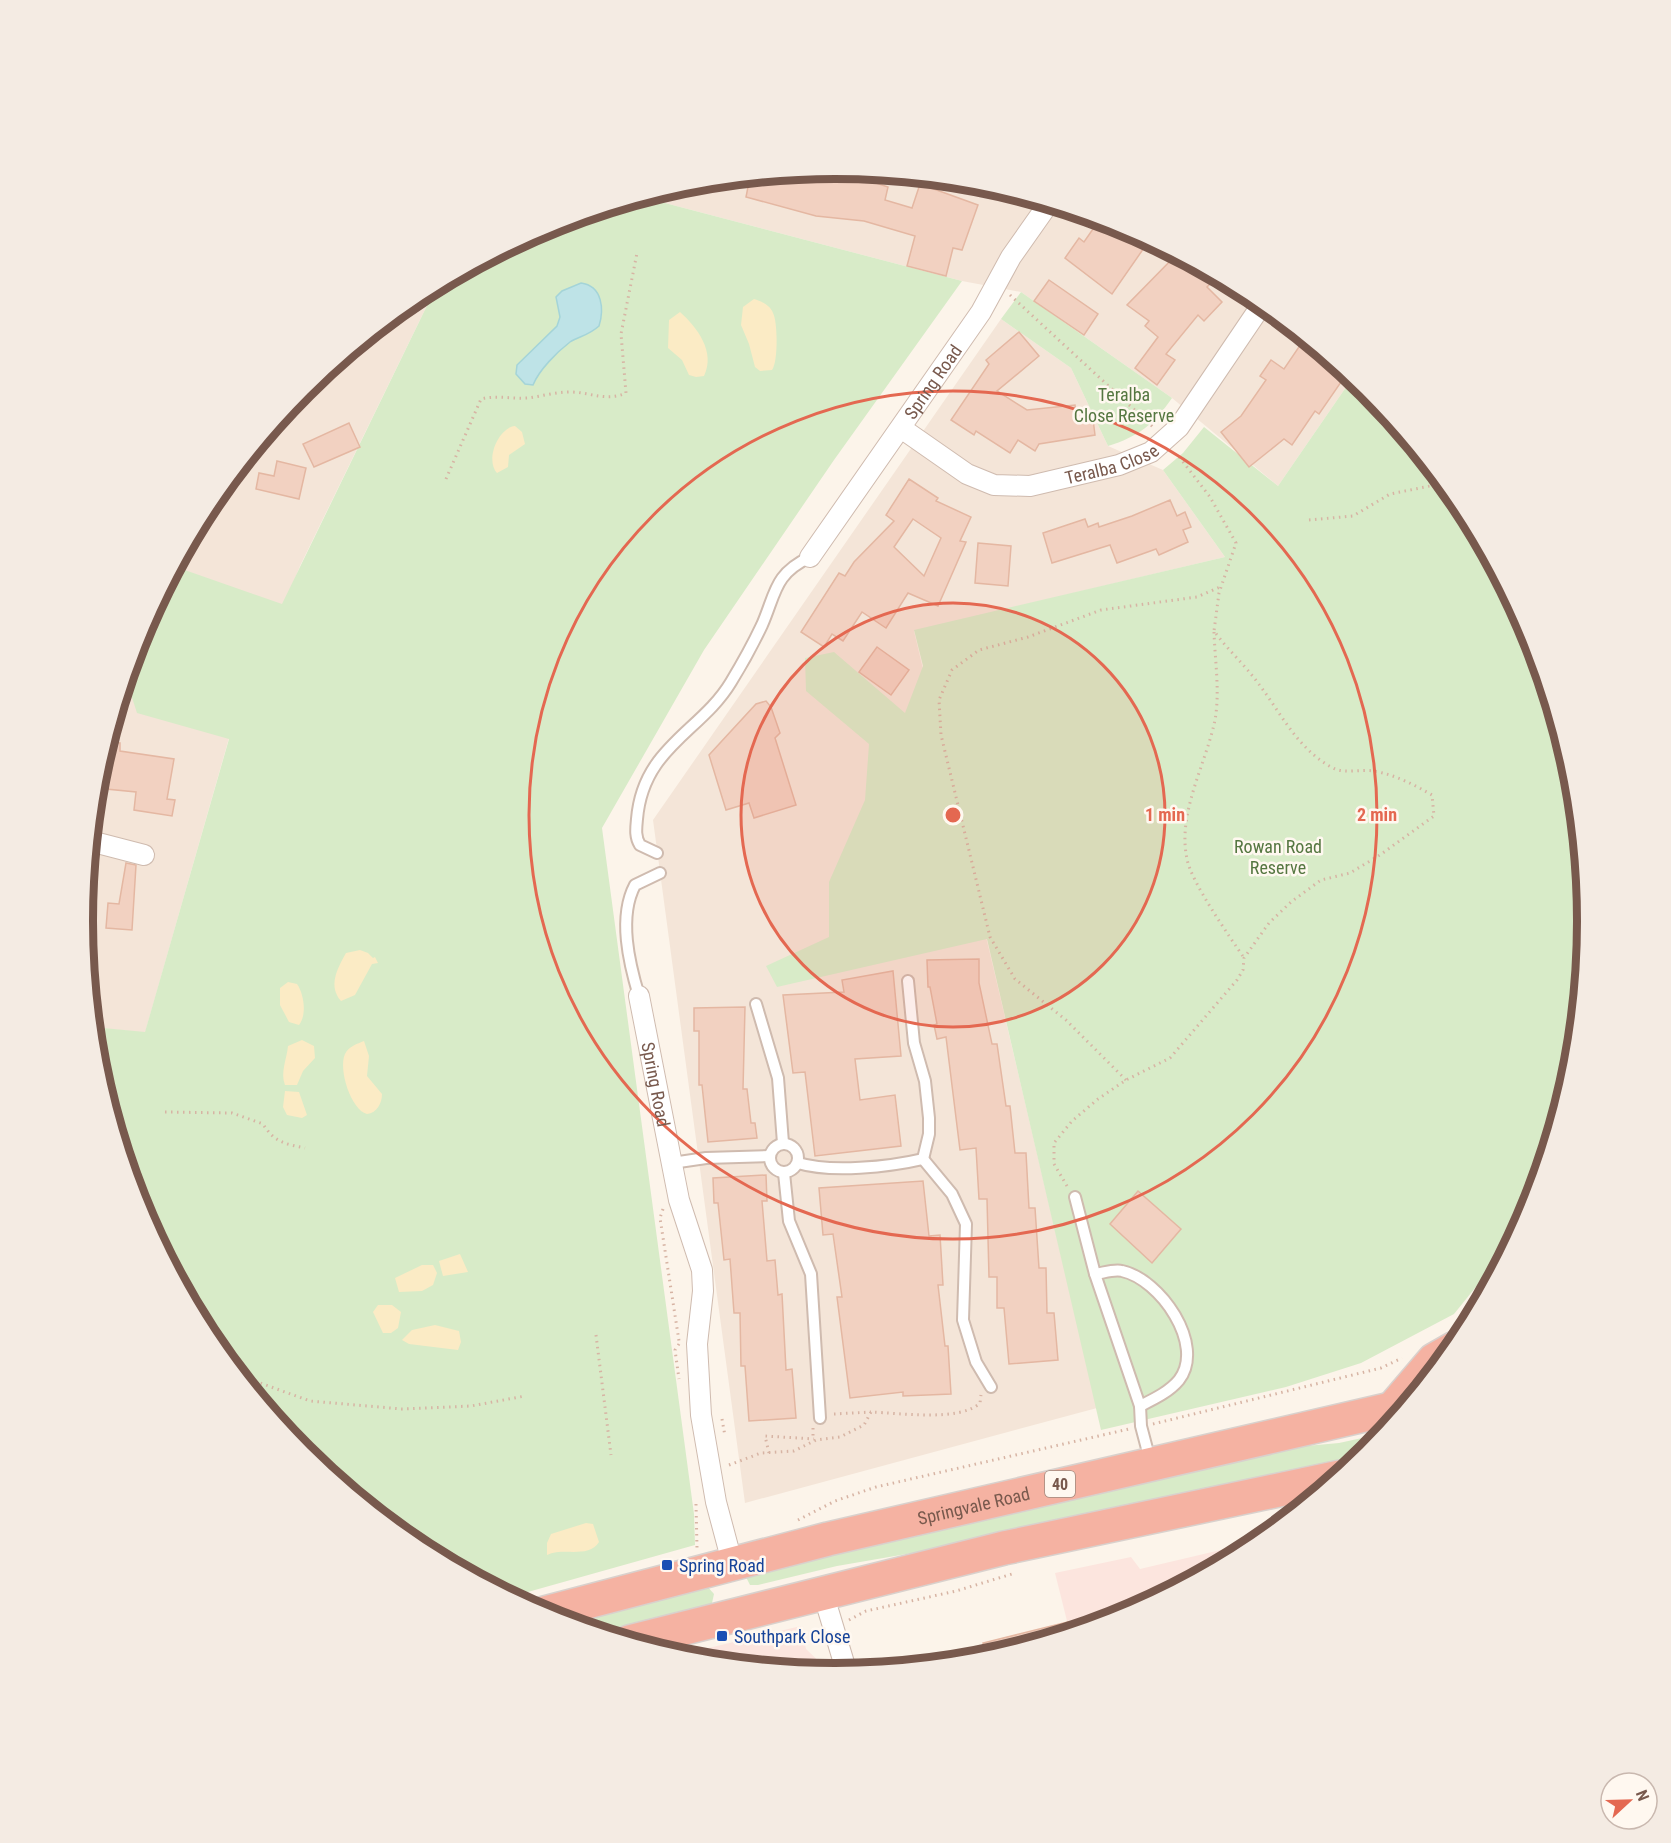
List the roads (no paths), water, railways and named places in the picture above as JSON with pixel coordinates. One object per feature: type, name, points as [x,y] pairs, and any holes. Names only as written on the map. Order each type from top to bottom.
[{"type":"highway","points":[[1417,1384],[1437,1356]]},
{"type":"highway","name":"Springvale Road","points":[[542,1603],[729,1552],[1151,1463],[1397,1408]]},
{"type":"highway","points":[[642,1639],[1085,1530],[1325,1480]]},
{"type":"highway","points":[[729,1552],[744,1612]]},
{"type":"street","name":"Spring Road","points":[[810,557],[981,312],[1011,257],[1045,209]]},
{"type":"street","name":"Teralba Close","points":[[901,428],[975,479],[994,485],[1013,487],[1040,484],[1119,465],[1142,456],[1166,440],[1179,427],[1258,311]]},
{"type":"street","points":[[98,843],[144,855]]},
{"type":"street","name":"Spring Road","points":[[639,996],[680,1200],[702,1270],[697,1364],[704,1437],[729,1552]]},
{"type":"street","points":[[823,1593],[844,1664]]},
{"type":"lane","points":[[657,853],[640,845],[636,834],[639,802],[649,778],[669,747],[730,685],[760,628],[776,588],[791,567],[810,557]]},
{"type":"lane","points":[[639,996],[627,928],[627,908],[635,885],[660,873]]},
{"type":"lane","points":[[908,981],[914,1042],[923,1073],[928,1118],[929,1134],[923,1159]]},
{"type":"lane","points":[[756,1004],[778,1078],[783,1143]]},
{"type":"lane","points":[[783,1143],[793,1149],[798,1163]]},
{"type":"lane","points":[[783,1143],[774,1147],[770,1156],[774,1167],[784,1173],[793,1171],[798,1163]]},
{"type":"lane","points":[[672,1163],[706,1158],[770,1156]]},
{"type":"lane","points":[[798,1163],[823,1168],[899,1164],[923,1159]]},
{"type":"lane","points":[[923,1159],[952,1194],[967,1227],[963,1255],[963,1320],[972,1352],[991,1387]]},
{"type":"lane","points":[[784,1173],[789,1221],[811,1274],[820,1417]]},
{"type":"lane","points":[[1075,1197],[1095,1274],[1140,1406],[1141,1426],[1151,1463]]},
{"type":"lane","points":[[1095,1274],[1122,1271],[1148,1282],[1169,1305],[1182,1330],[1188,1354],[1180,1379],[1159,1397],[1140,1406]]},
{"type":"water","points":[[581,283],[588,285],[598,294],[601,306],[599,326],[570,342],[544,367],[533,385],[525,384],[516,374],[517,365],[557,326],[560,317],[556,297],[562,291]]},
{"type":"place","name":"Spring Road","points":[[667,1565]]},
{"type":"place","name":"Southpark Close","points":[[722,1636]]},
{"type":"park label","name":"Teralba Close Reserve","points":[[1124,404]]},
{"type":"park label","name":"Rowan Road Reserve","points":[[1278,856]]}]
